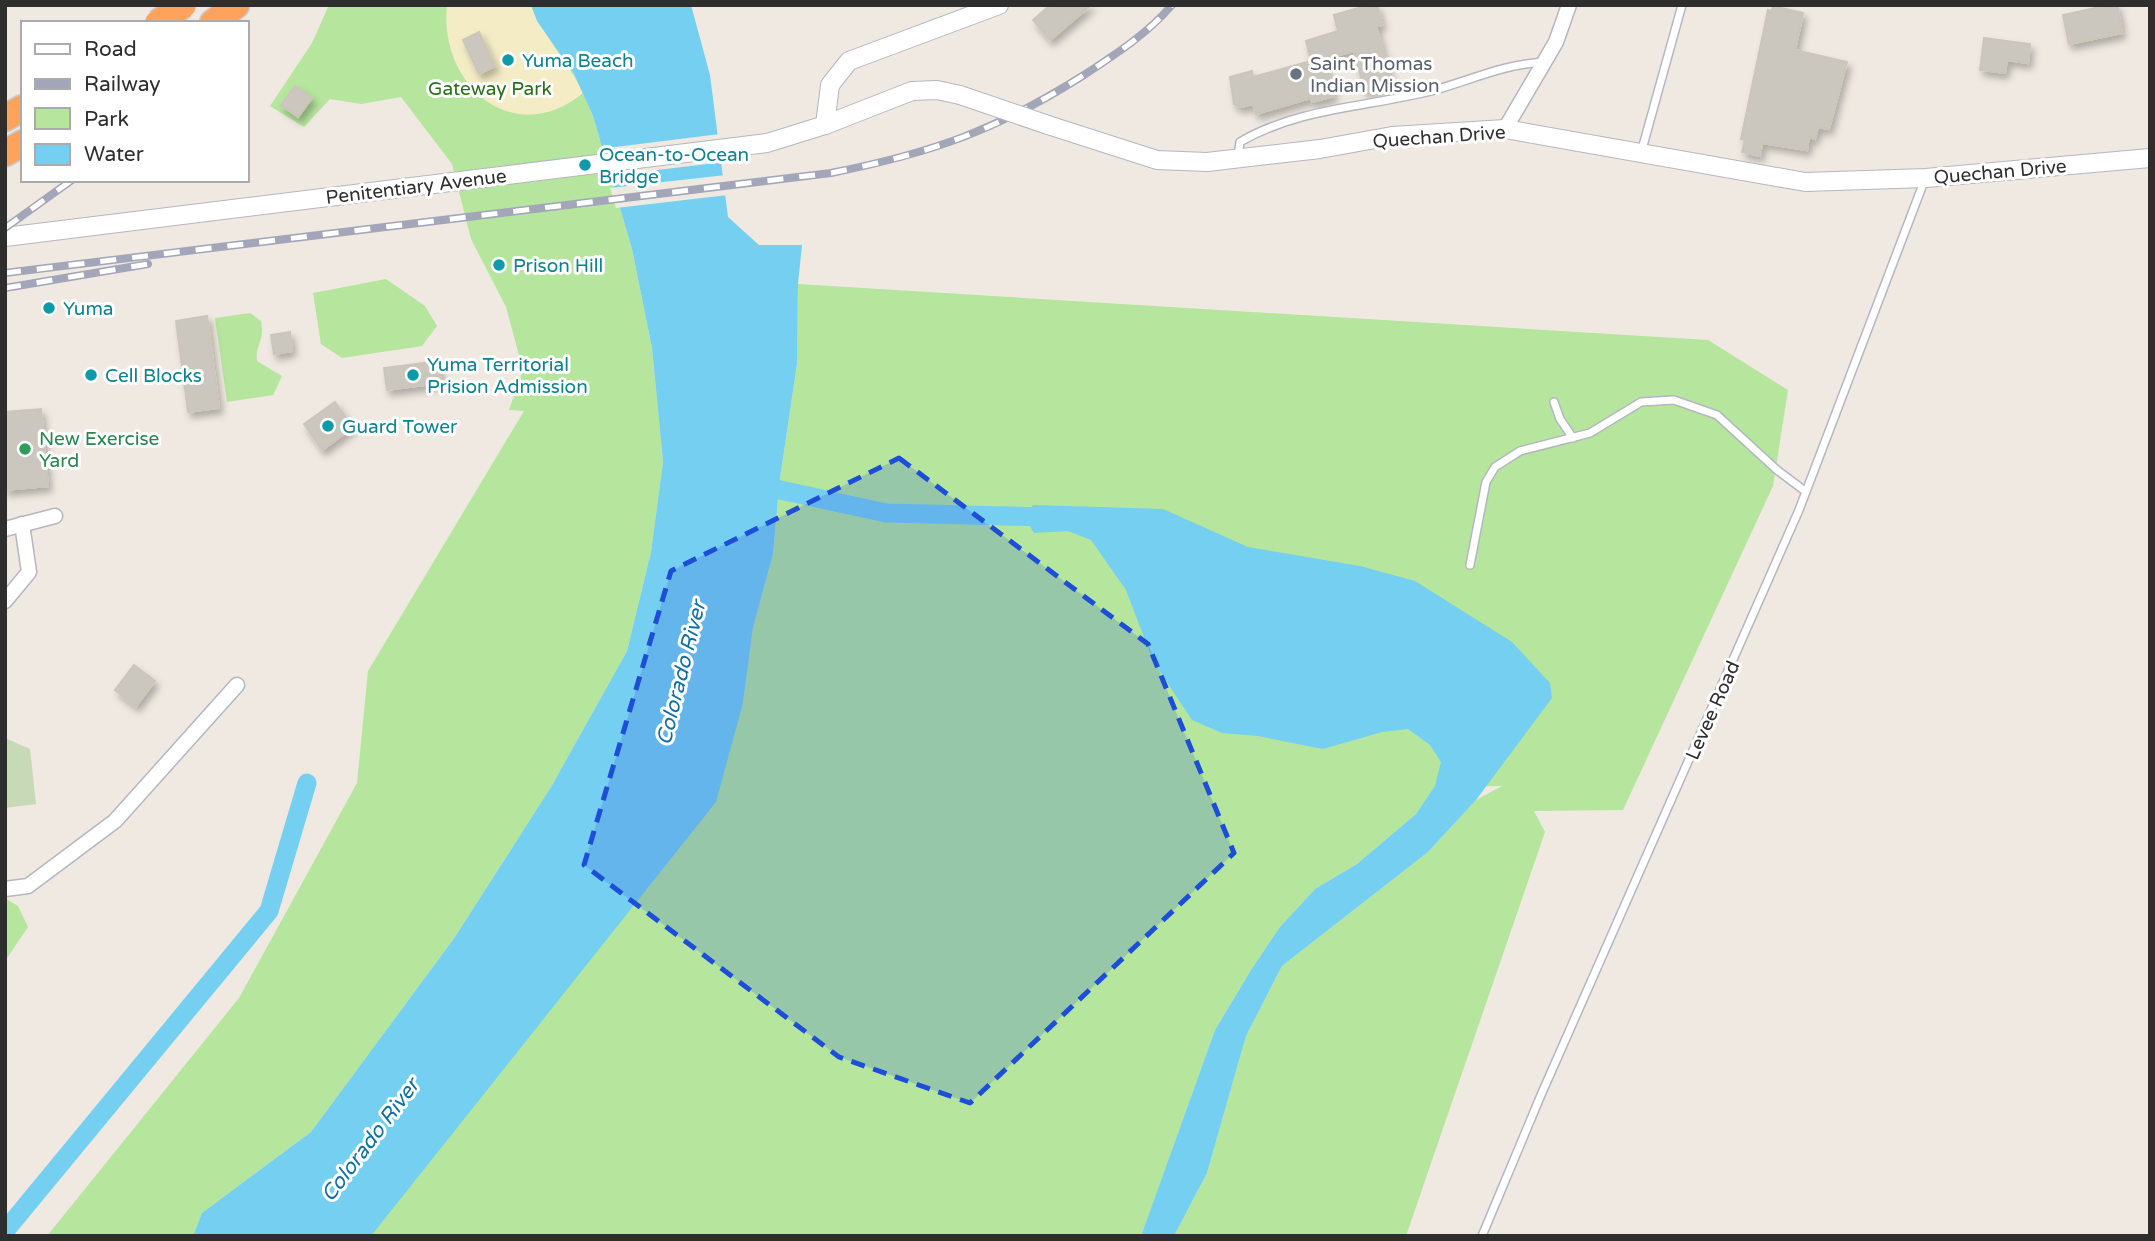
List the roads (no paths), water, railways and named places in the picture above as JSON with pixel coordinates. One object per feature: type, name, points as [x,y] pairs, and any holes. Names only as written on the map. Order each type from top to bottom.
[{"type":"highway","points":[[161,21],[183,5]]},
{"type":"highway","points":[[216,21],[236,5]]},
{"type":"highway","points":[[5,118],[21,109]]},
{"type":"highway","points":[[5,153],[21,144]]},
{"type":"street","points":[[825,125],[828,89],[836,73],[849,61],[999,5]]},
{"type":"street","points":[[1506,129],[1545,62],[1569,5]]},
{"type":"street","name":"Quechan Drive","points":[[825,125],[912,91],[937,90],[960,94],[1157,160],[1237,160],[1392,136],[1506,129],[1805,182],[1926,178],[2150,158]]},
{"type":"street","points":[[5,124],[21,134]]},
{"type":"street","name":"Penitentiary Avenue","points":[[5,237],[767,142],[825,125]]},
{"type":"street","points":[[5,529],[55,516]]},
{"type":"street","points":[[5,601],[29,572],[22,524]]},
{"type":"street","points":[[5,889],[28,886],[115,821],[237,685]]},
{"type":"lane","points":[[1641,154],[1682,5]]},
{"type":"lane","points":[[1237,160],[1240,142],[1263,129],[1333,109],[1431,90],[1511,64],[1545,62]]},
{"type":"lane","name":"Levee Road","points":[[1482,1236],[1541,1095],[1793,523],[1926,178]]},
{"type":"lane","points":[[1470,565],[1486,482],[1495,467],[1520,451],[1590,433],[1640,402],[1674,400],[1717,415],[1804,491]]},
{"type":"lane","points":[[1554,402],[1560,419],[1573,438]]},
{"type":"water","name":"Colorado River","points":[[531,5],[691,5],[710,75],[728,217],[759,245],[802,245],[798,284],[797,364],[780,478],[773,554],[753,628],[743,703],[716,802],[371,1236],[193,1236],[202,1213],[311,1132],[455,937],[551,787],[627,651],[651,552],[663,462],[652,348],[632,249],[593,116],[574,74],[537,21]]},
{"type":"water","points":[[1033,505],[1163,509],[1248,547],[1360,566],[1415,581],[1512,642],[1550,683],[1552,698],[1476,800],[1428,852],[1282,966],[1246,1036],[1207,1173],[1174,1236],[1141,1236],[1215,1030],[1280,927],[1315,889],[1357,864],[1416,814],[1435,786],[1441,762],[1430,745],[1408,729],[1382,732],[1323,749],[1258,736],[1222,733],[1192,720],[1153,661],[1126,590],[1091,540],[1068,531],[1034,533],[1024,516]]},
{"type":"waterway","points":[[753,484],[886,513],[1048,517]]},
{"type":"waterway","points":[[5,1231],[269,911],[307,783]]},
{"type":"railway","points":[[175,21],[181,5]]},
{"type":"railway","points":[[5,273],[831,173],[867,165],[932,148],[1022,111],[1119,51],[1142,34],[1172,5]]},
{"type":"railway","points":[[5,228],[69,182]]},
{"type":"railway","points":[[5,288],[148,264]]},
{"type":"place","name":"Yuma Beach","points":[[508,60]]},
{"type":"place","name":"Saint Thomas Indian Mission","points":[[1296,74]]},
{"type":"place","name":"Ocean-to-Ocean Bridge","points":[[585,165]]},
{"type":"place","name":"Prison Hill","points":[[499,265]]},
{"type":"place","name":"Yuma","points":[[49,308]]},
{"type":"place","name":"Cell Blocks","points":[[91,375]]},
{"type":"place","name":"Yuma Territorial Prision Admission","points":[[413,375]]},
{"type":"place","name":"Guard Tower","points":[[328,426]]},
{"type":"place","name":"New Exercise Yard","points":[[25,449]]},
{"type":"park label","name":"Gateway Park","points":[[490,88]]}]
